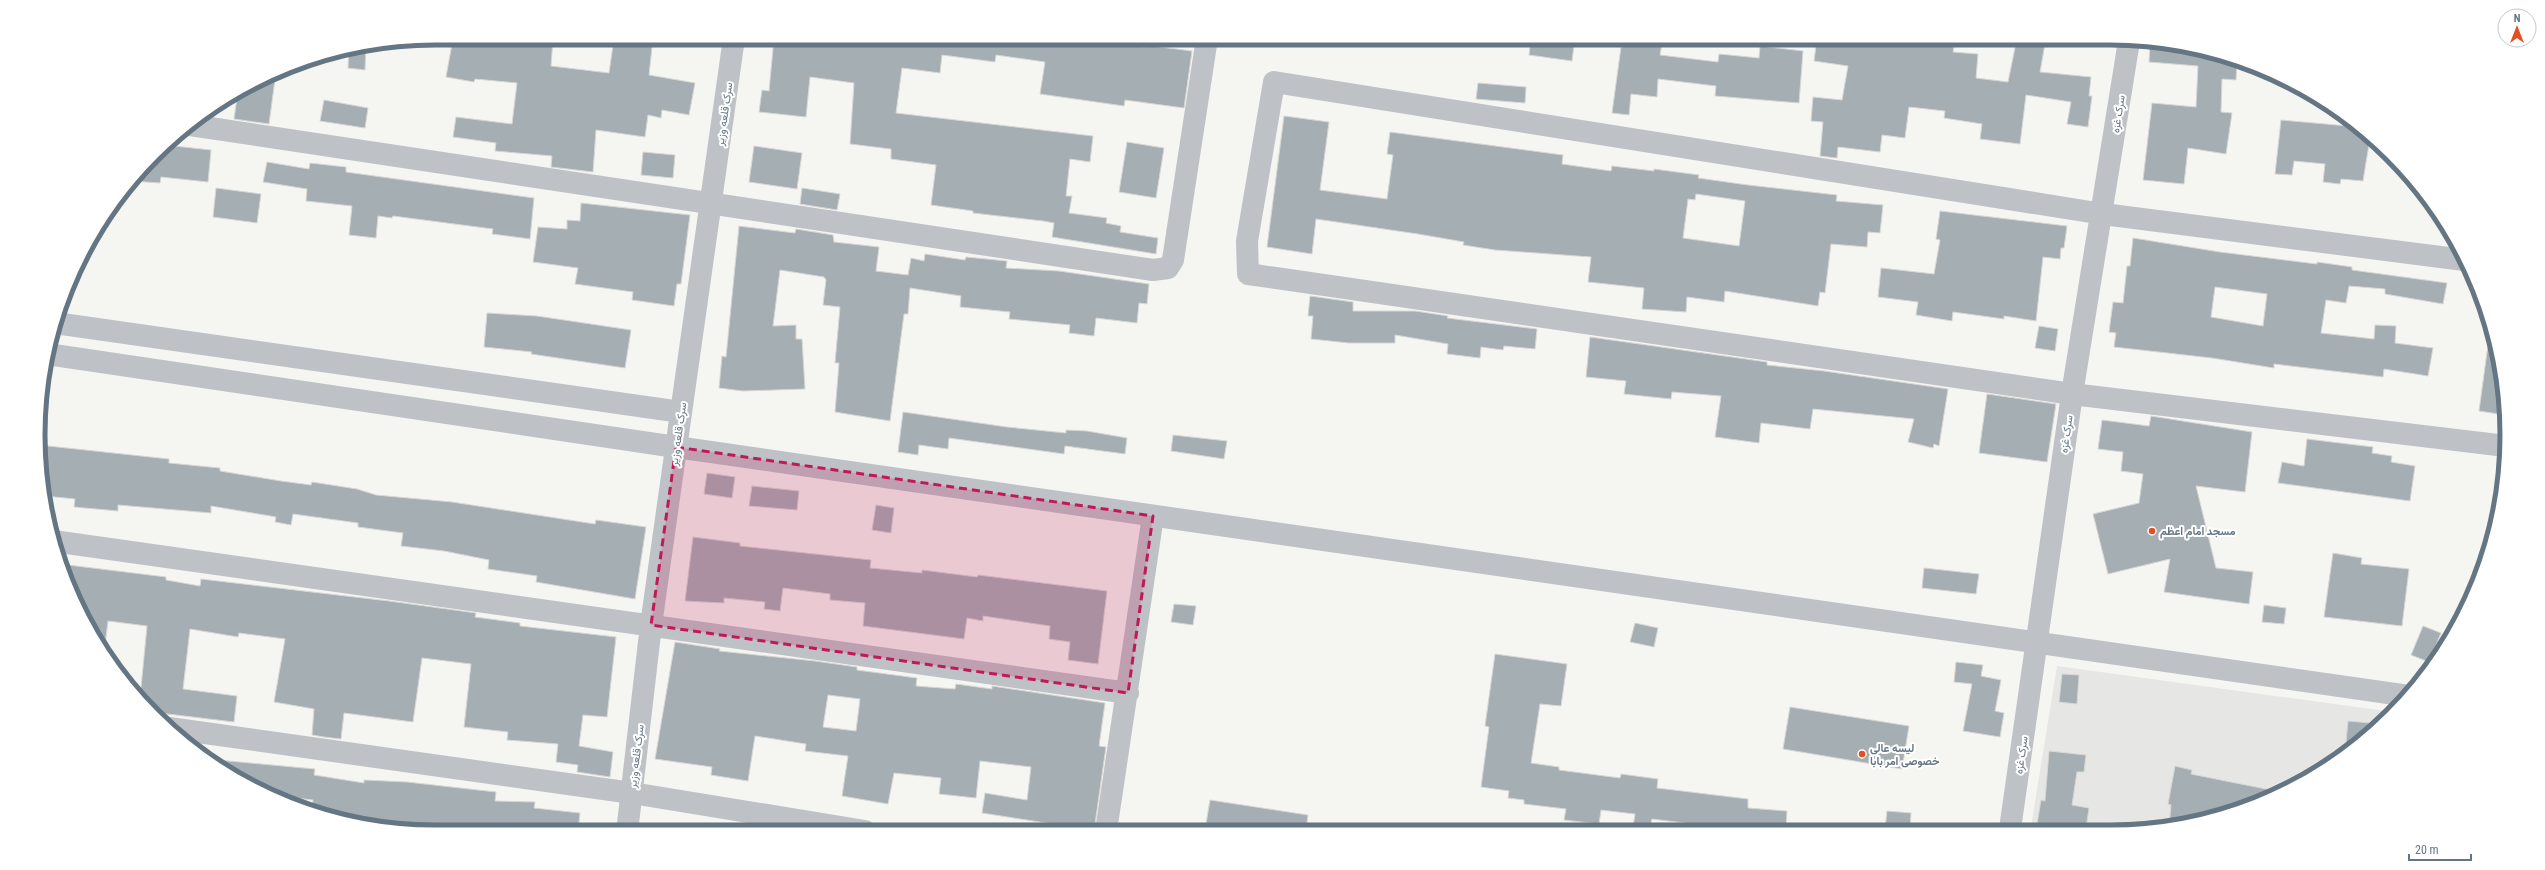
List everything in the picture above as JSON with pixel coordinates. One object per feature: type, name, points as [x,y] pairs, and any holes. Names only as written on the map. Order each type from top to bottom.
[{"type":"street","name":"سرک قلعه وزیر","points":[[628,825],[651,625],[733,45]]},
{"type":"street","points":[[198,126],[711,205],[1153,270],[1168,268],[1173,260],[1206,45]]},
{"type":"street","name":"سرک غزه","points":[[2011,825],[2072,394],[2103,214],[2128,46]]},
{"type":"street","points":[[2458,259],[2103,214],[1274,82],[1247,241],[1248,274],[2072,394],[2500,445]]},
{"type":"street","points":[[61,324],[681,412]]},
{"type":"street","points":[[53,355],[676,447],[2037,644],[2400,695]]},
{"type":"street","points":[[1107,825],[1128,693],[1153,516]]},
{"type":"street","points":[[60,542],[1128,693]]},
{"type":"street","points":[[180,730],[632,793],[828,825]]},
{"type":"highlighted area","points":[[676,447],[1153,516],[1128,693],[651,625]]},
{"type":"shaded area","points":[[2057,666],[2386,711],[2347,744],[2305,773],[2259,795],[2211,812],[2161,822],[2136,824],[2031,825]]},
{"type":"building","points":[[452,45],[552,45],[551,66],[609,73],[613,45],[652,45],[649,75],[695,83],[689,115],[662,110],[661,118],[648,115],[645,137],[596,130],[593,172],[551,167],[552,156],[495,151],[496,143],[453,137],[456,117],[512,124],[517,83],[475,79],[474,82],[446,77]]},
{"type":"building","points":[[773,45],[1130,45],[1145,47],[1145,45],[1192,51],[1184,108],[1125,100],[1124,106],[1040,94],[1045,62],[996,55],[995,62],[942,55],[940,73],[902,68],[896,113],[1093,136],[1090,162],[1070,159],[1066,196],[1072,196],[1069,213],[1107,218],[1106,223],[1121,226],[1120,232],[1158,238],[1156,254],[1052,237],[1054,223],[973,213],[973,211],[931,205],[936,165],[891,159],[891,149],[850,144],[854,83],[810,77],[806,117],[759,112],[762,90],[769,91]]},
{"type":"building","points":[[1530,45],[1574,45],[1572,61],[1529,55]]},
{"type":"building","points":[[1623,45],[1662,45],[1660,55],[1718,62],[1719,54],[1759,58],[1760,46],[1803,51],[1799,103],[1715,96],[1716,86],[1658,79],[1657,97],[1631,94],[1629,115],[1612,113],[1621,47],[1623,47]]},
{"type":"building","points":[[1816,45],[1938,45],[1954,47],[1953,52],[1978,54],[1976,78],[2008,82],[2016,45],[2045,45],[2040,72],[2091,77],[2089,96],[2092,96],[2088,127],[2067,124],[2071,102],[2026,95],[2020,144],[1980,139],[1982,124],[1944,118],[1945,111],[1909,107],[1905,138],[1882,135],[1880,152],[1838,147],[1837,158],[1820,156],[1823,122],[1811,121],[1813,97],[1842,100],[1848,66],[1814,61]]},
{"type":"building","points":[[2150,47],[2186,52],[2237,67],[2236,80],[2222,79],[2221,112],[2232,113],[2226,154],[2188,148],[2184,184],[2143,180],[2152,103],[2196,107],[2198,66],[2149,62]]},
{"type":"building","points":[[366,51],[365,70],[348,68],[349,54]]},
{"type":"building","points":[[275,80],[269,124],[234,119],[237,99]]},
{"type":"building","points":[[1478,83],[1526,87],[1525,103],[1476,99]]},
{"type":"building","points":[[324,100],[368,108],[365,128],[320,121]]},
{"type":"building","points":[[1284,116],[1329,122],[1320,190],[1387,199],[1393,155],[1387,154],[1390,132],[1563,155],[1562,164],[1611,171],[1612,166],[1654,171],[1654,169],[1699,175],[1698,178],[1837,195],[1836,201],[1883,205],[1880,233],[1868,232],[1867,247],[1831,244],[1825,293],[1820,292],[1818,306],[1725,291],[1724,302],[1687,297],[1686,312],[1642,309],[1644,288],[1588,282],[1591,257],[1495,250],[1463,245],[1464,242],[1418,234],[1316,219],[1312,254],[1267,247]],"holes":[[[1696,194],[1745,201],[1739,246],[1683,238],[1688,199],[1695,200]]]},
{"type":"building","points":[[2281,120],[2347,126],[2369,144],[2363,181],[2341,179],[2340,184],[2323,182],[2325,164],[2294,161],[2292,175],[2275,174]]},
{"type":"building","points":[[1127,142],[1164,148],[1156,198],[1119,192]]},
{"type":"building","points":[[174,146],[211,150],[208,182],[161,177],[160,183],[139,182],[159,159]]},
{"type":"building","points":[[754,146],[802,153],[797,189],[749,182]]},
{"type":"building","points":[[643,152],[675,155],[673,178],[641,175]]},
{"type":"building","points":[[267,162],[309,169],[310,163],[346,167],[346,172],[534,198],[530,239],[492,234],[493,229],[393,216],[392,218],[378,216],[376,238],[349,235],[352,206],[306,201],[307,189],[263,182]]},
{"type":"building","points":[[216,188],[261,194],[257,223],[213,217]]},
{"type":"building","points":[[802,188],[840,194],[837,210],[800,204]]},
{"type":"building","points":[[581,203],[690,215],[681,284],[677,284],[674,306],[632,300],[633,292],[575,284],[578,268],[533,262],[538,227],[567,229],[567,220],[580,221]]},
{"type":"building","points":[[1940,211],[2067,226],[2064,248],[2061,248],[2060,259],[2043,257],[2036,321],[2004,316],[2004,319],[1953,312],[1952,321],[1916,315],[1918,302],[1878,297],[1881,268],[1934,274],[1940,240],[1936,239]]},
{"type":"building","points":[[739,226],[795,233],[796,229],[833,235],[834,242],[879,247],[876,271],[908,275],[911,258],[924,261],[925,254],[965,260],[966,257],[1007,261],[1006,268],[1059,271],[1149,284],[1147,304],[1139,303],[1137,323],[1096,318],[1094,336],[1069,333],[1070,325],[1009,319],[1010,312],[960,307],[961,296],[910,288],[908,314],[904,314],[890,421],[835,412],[839,363],[835,363],[840,307],[823,305],[826,280],[824,277],[780,270],[773,326],[796,325],[796,339],[802,339],[805,389],[743,391],[719,388],[722,356],[726,357]]},
{"type":"building","points":[[2133,238],[2220,252],[2352,267],[2352,270],[2447,283],[2443,304],[2385,294],[2385,289],[2349,286],[2346,303],[2326,300],[2321,333],[2374,339],[2375,325],[2396,326],[2395,343],[2433,348],[2428,376],[2384,369],[2383,377],[2274,364],[2274,368],[2212,358],[2114,347],[2116,333],[2109,332],[2113,302],[2123,303],[2127,266],[2130,266]],"holes":[[[2215,287],[2267,294],[2263,326],[2211,317]]]},
{"type":"building","points":[[1310,296],[1353,302],[1353,311],[1415,311],[1448,316],[1447,318],[1537,329],[1535,349],[1504,346],[1503,350],[1481,347],[1480,358],[1447,354],[1448,344],[1395,335],[1395,343],[1349,343],[1311,339],[1313,316],[1308,316]]},
{"type":"building","points":[[487,313],[537,316],[631,330],[625,368],[531,354],[532,352],[484,347]]},
{"type":"building","points":[[2039,326],[2058,329],[2055,351],[2035,348]]},
{"type":"building","points":[[1590,337],[1767,362],[1767,365],[1824,371],[1948,389],[1939,446],[1934,444],[1933,448],[1908,442],[1914,419],[1813,409],[1810,429],[1761,423],[1759,443],[1715,437],[1721,396],[1672,392],[1671,399],[1624,394],[1626,381],[1586,377]]},
{"type":"building","points":[[2489,341],[2497,384],[2499,414],[2479,411]]},
{"type":"building","points":[[1987,394],[2056,404],[2047,462],[1979,453]]},
{"type":"building","points":[[903,412],[1007,427],[1066,433],[1066,430],[1087,431],[1127,438],[1125,454],[1065,446],[1064,454],[949,438],[948,449],[919,445],[918,455],[898,452]]},
{"type":"building","points":[[2151,416],[2252,432],[2245,492],[2196,486],[2216,568],[2253,572],[2249,604],[2164,592],[2170,559],[2108,574],[2093,514],[2139,503],[2143,474],[2121,471],[2123,452],[2098,449],[2102,420],[2149,426]]},
{"type":"building","points":[[1173,435],[1227,441],[1224,459],[1171,451]]},
{"type":"building","points":[[2307,439],[2373,447],[2372,453],[2392,456],[2391,462],[2415,466],[2410,501],[2278,483],[2282,462],[2304,466]]},
{"type":"building","points":[[45,446],[169,459],[169,463],[220,468],[220,471],[311,485],[312,482],[357,489],[376,495],[452,502],[595,524],[596,520],[646,527],[635,599],[536,582],[537,576],[488,569],[489,560],[444,551],[401,546],[403,533],[358,527],[358,523],[293,514],[291,525],[275,522],[276,517],[211,506],[211,513],[118,505],[118,511],[74,507],[75,499],[50,496]]},
{"type":"building","points":[[707,473],[735,477],[732,498],[704,494]]},
{"type":"building","points":[[752,486],[799,491],[797,510],[749,506]]},
{"type":"building","points":[[876,505],[894,508],[891,533],[872,530]]},
{"type":"building","points":[[693,537],[740,543],[740,546],[871,560],[870,568],[922,573],[922,570],[977,577],[978,575],[1107,591],[1098,664],[1068,660],[1070,642],[1049,639],[1050,626],[983,616],[983,621],[967,618],[964,639],[863,626],[865,603],[830,600],[830,594],[783,588],[780,611],[764,609],[765,602],[724,598],[724,603],[685,601]]},
{"type":"building","points":[[2333,553],[2362,558],[2361,564],[2409,569],[2402,626],[2324,617]]},
{"type":"building","points":[[68,565],[166,577],[166,580],[200,586],[201,579],[389,601],[476,613],[475,617],[520,623],[520,626],[616,637],[607,717],[583,715],[579,746],[613,752],[610,777],[577,772],[578,765],[556,762],[558,744],[507,740],[508,732],[464,727],[471,664],[422,658],[413,722],[344,713],[341,739],[324,737],[312,735],[314,709],[274,702],[285,639],[239,633],[238,637],[190,629],[183,689],[237,696],[234,722],[162,713],[141,690],[147,626],[108,621],[105,643],[85,607]]},
{"type":"building","points":[[1924,568],[1979,574],[1976,594],[1922,588]]},
{"type":"building","points":[[1174,604],[1196,606],[1193,625],[1171,622]]},
{"type":"building","points":[[2264,605],[2286,608],[2284,624],[2262,622]]},
{"type":"building","points":[[1635,623],[1658,628],[1654,647],[1630,642]]},
{"type":"building","points":[[2423,626],[2441,633],[2432,655],[2427,661],[2411,655]]},
{"type":"building","points":[[675,642],[720,649],[719,651],[857,667],[857,670],[917,678],[916,686],[955,689],[956,684],[992,689],[992,686],[1105,703],[1099,746],[1106,747],[1095,825],[1059,825],[982,813],[985,793],[1027,800],[1031,767],[980,761],[976,798],[939,794],[941,778],[894,773],[888,804],[842,796],[848,756],[805,751],[806,744],[755,736],[748,781],[711,775],[712,767],[655,759]],"holes":[[[828,695],[860,699],[856,731],[823,727]]]},
{"type":"building","points":[[1495,654],[1567,664],[1561,706],[1540,704],[1531,763],[1559,767],[1559,770],[1620,778],[1621,774],[1658,779],[1657,788],[1748,799],[1748,808],[1787,811],[1786,825],[1701,825],[1652,819],[1650,825],[1633,825],[1635,814],[1601,810],[1599,824],[1564,820],[1566,809],[1524,804],[1524,800],[1508,798],[1509,791],[1481,787],[1489,727],[1485,726]]},
{"type":"building","points":[[1956,662],[1983,665],[1981,676],[2001,680],[1995,711],[2004,713],[2000,737],[1963,731],[1972,684],[1954,682]]},
{"type":"building","points":[[2062,674],[2079,675],[2077,704],[2059,702]]},
{"type":"building","points":[[1790,707],[1909,726],[1902,769],[1783,749]]},
{"type":"building","points":[[2348,721],[2372,723],[2367,728],[2346,745]]},
{"type":"building","points":[[2049,751],[2086,755],[2084,772],[2077,772],[2072,805],[2089,808],[2087,825],[2037,824],[2041,800],[2045,801]]},
{"type":"building","points":[[220,760],[315,769],[314,775],[364,783],[364,780],[407,782],[496,792],[495,801],[535,802],[534,808],[580,813],[579,825],[409,824],[359,818],[334,812],[313,805],[313,800],[293,798],[286,795],[240,773]]},
{"type":"building","points":[[2175,766],[2192,770],[2191,774],[2271,790],[2211,812],[2170,821],[2171,805],[2168,804]]},
{"type":"building","points":[[1210,800],[1308,815],[1307,825],[1206,825]]},
{"type":"building","points":[[1887,811],[1911,813],[1910,825],[1885,825]]},
{"type":"place","name":"مسجد امام اعظم","points":[[2152,531]]},
{"type":"place","name":"لیسه عالی خصوصی امر بابا","points":[[1862,754]]}]
